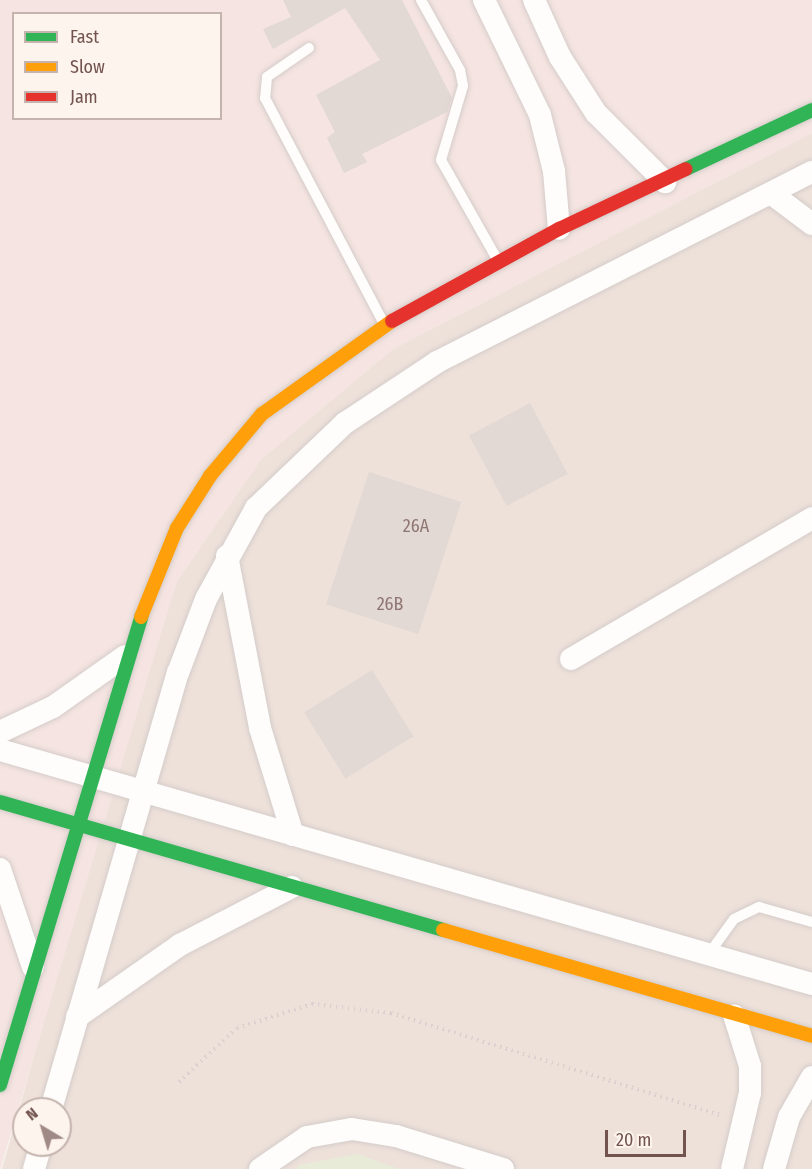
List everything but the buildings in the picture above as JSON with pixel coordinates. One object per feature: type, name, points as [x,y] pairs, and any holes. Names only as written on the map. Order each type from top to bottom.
[{"type":"street","points":[[484,0],[540,115],[554,171],[559,229]]},
{"type":"street","points":[[534,0],[560,57],[596,112],[664,182]]},
{"type":"street","points":[[0,1085],[73,822],[125,656],[172,538],[210,476],[262,414],[384,326],[559,229],[664,182],[812,110]]},
{"type":"street","points":[[54,1097],[126,838],[177,673],[227,556],[256,508],[292,469],[393,389],[492,331],[772,194],[812,172]]},
{"type":"street","points":[[772,194],[812,224]]},
{"type":"street","points":[[571,659],[812,518]]},
{"type":"street","points":[[227,556],[260,728],[293,835]]},
{"type":"street","points":[[0,732],[53,707],[125,656]]},
{"type":"street","points":[[0,750],[812,984]]},
{"type":"street","points":[[0,802],[812,1036]]},
{"type":"street","points":[[0,869],[33,968]]},
{"type":"street","points":[[77,1017],[180,945],[292,887]]},
{"type":"street","points":[[732,1169],[744,1123],[750,1066],[734,1014]]},
{"type":"street","points":[[774,1169],[789,1117],[812,1077]]},
{"type":"street","points":[[260,1169],[307,1137],[352,1129],[396,1136],[503,1169]]},
{"type":"lane","points":[[421,0],[460,70],[463,86],[441,160],[498,261]]},
{"type":"lane","points":[[309,48],[267,77],[265,98],[384,326]]},
{"type":"lane","points":[[708,955],[746,911],[759,907],[812,922]]},
{"type":"path","points":[[179,1082],[237,1028],[312,1004],[391,1013],[744,1123]]},
{"type":"shaded area","points":[[0,0],[812,0],[812,133],[393,349],[261,460],[177,581],[22,1097],[12,1097],[12,1129],[0,1169]]},
{"type":"shaded area","points":[[812,133],[812,1169],[2,1169],[12,1134],[12,1157],[72,1157],[72,1097],[22,1097],[104,810],[177,581],[261,459],[393,349]]},
{"type":"green space","points":[[357,1154],[399,1169],[297,1169],[299,1165]]},
{"type":"traffic: fast","points":[[686,169],[812,110]]},
{"type":"traffic: fast","points":[[0,1085],[141,617]]},
{"type":"traffic: fast","points":[[0,802],[443,930]]},
{"type":"traffic: slow","points":[[141,617],[177,528],[210,476],[262,414],[392,321]]},
{"type":"traffic: slow","points":[[443,930],[812,1036]]},
{"type":"traffic: jam","points":[[392,321],[559,229],[686,169]]}]
